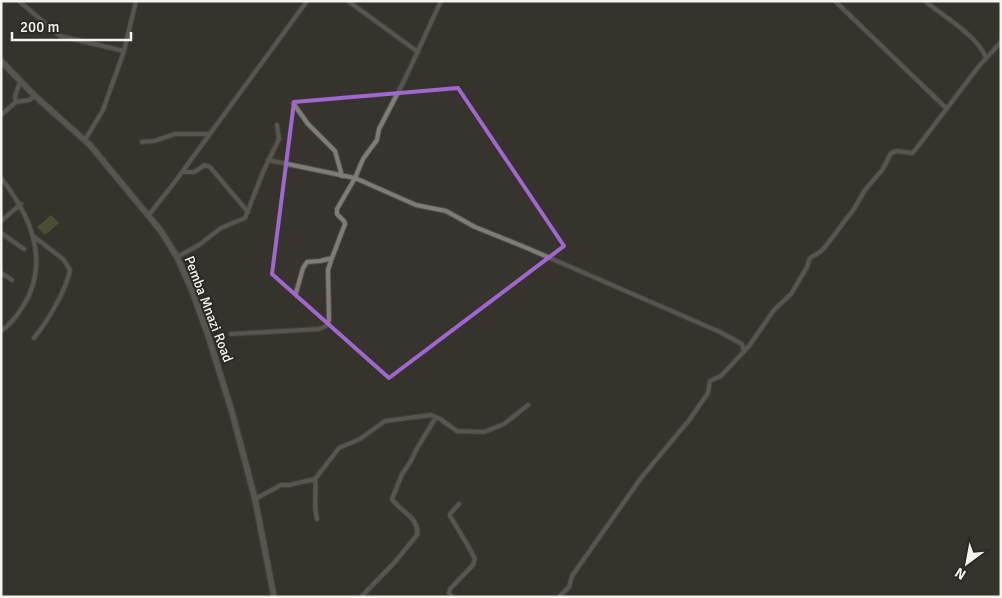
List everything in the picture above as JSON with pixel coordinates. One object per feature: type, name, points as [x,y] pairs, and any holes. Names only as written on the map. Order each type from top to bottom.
[{"type":"main road","name":"Pemba Mnazi Road","points":[[1,61],[20,82],[84,140],[161,231],[177,257],[191,288],[208,335],[232,412],[255,499],[274,597]]},
{"type":"street","points":[[19,1],[60,36],[124,51]]},
{"type":"street","points":[[84,140],[103,110],[124,51],[136,1]]},
{"type":"street","points":[[147,216],[157,206],[307,1]]},
{"type":"street","points":[[348,1],[418,52]]},
{"type":"street","points":[[231,334],[319,329],[326,326],[329,320],[328,268],[345,226],[344,221],[337,214],[337,209],[364,159],[377,140],[379,129],[418,52],[441,1]]},
{"type":"street","points":[[835,1],[947,109]]},
{"type":"street","points":[[924,1],[976,42],[986,58]]},
{"type":"street","points":[[559,597],[569,587],[577,569],[641,478],[708,393],[710,381],[721,376],[753,342],[778,305],[791,294],[807,267],[810,258],[826,247],[854,209],[865,190],[883,169],[891,153],[897,151],[914,152],[986,58],[1001,42]]},
{"type":"street","points":[[16,102],[15,96],[20,82]]},
{"type":"street","points":[[1,115],[16,102],[29,100],[35,96]]},
{"type":"street","points":[[293,103],[308,124],[335,151],[342,176]]},
{"type":"street","points":[[177,257],[199,245],[220,228],[242,220],[248,212],[268,160],[279,139],[277,125]]},
{"type":"street","points":[[142,142],[154,141],[175,134],[209,134]]},
{"type":"street","points":[[268,160],[355,178],[416,205],[446,211],[475,227],[704,324],[739,341],[744,346],[744,352]]},
{"type":"street","points":[[182,172],[194,172],[205,165],[210,167],[248,212]]},
{"type":"street","points":[[1,178],[21,204],[33,236],[36,266],[34,283],[29,296],[14,319],[1,331]]},
{"type":"street","points":[[1,221],[21,204]]},
{"type":"street","points":[[1,234],[24,249]]},
{"type":"street","points":[[33,236],[63,259],[70,270],[67,284],[43,327],[34,338]]},
{"type":"street","points":[[296,293],[303,268],[307,262],[332,258]]},
{"type":"street","points":[[1,273],[12,280]]},
{"type":"street","points":[[255,499],[281,485],[315,479],[340,448],[360,439],[384,421],[426,415],[436,418],[457,431],[484,432],[504,424],[528,406]]},
{"type":"street","points":[[361,597],[394,563],[417,535],[417,525],[414,520],[392,499],[402,474],[436,418]]},
{"type":"street","points":[[315,479],[314,509],[317,519]]},
{"type":"street","points":[[452,597],[449,593],[450,589],[472,565],[475,559],[450,516],[459,504]]},
{"type":"highlighted area","points":[[458,88],[564,246],[389,378],[272,274],[294,102]]},
{"type":"shaded area","points":[[51,215],[59,223],[45,235],[37,227]]}]
